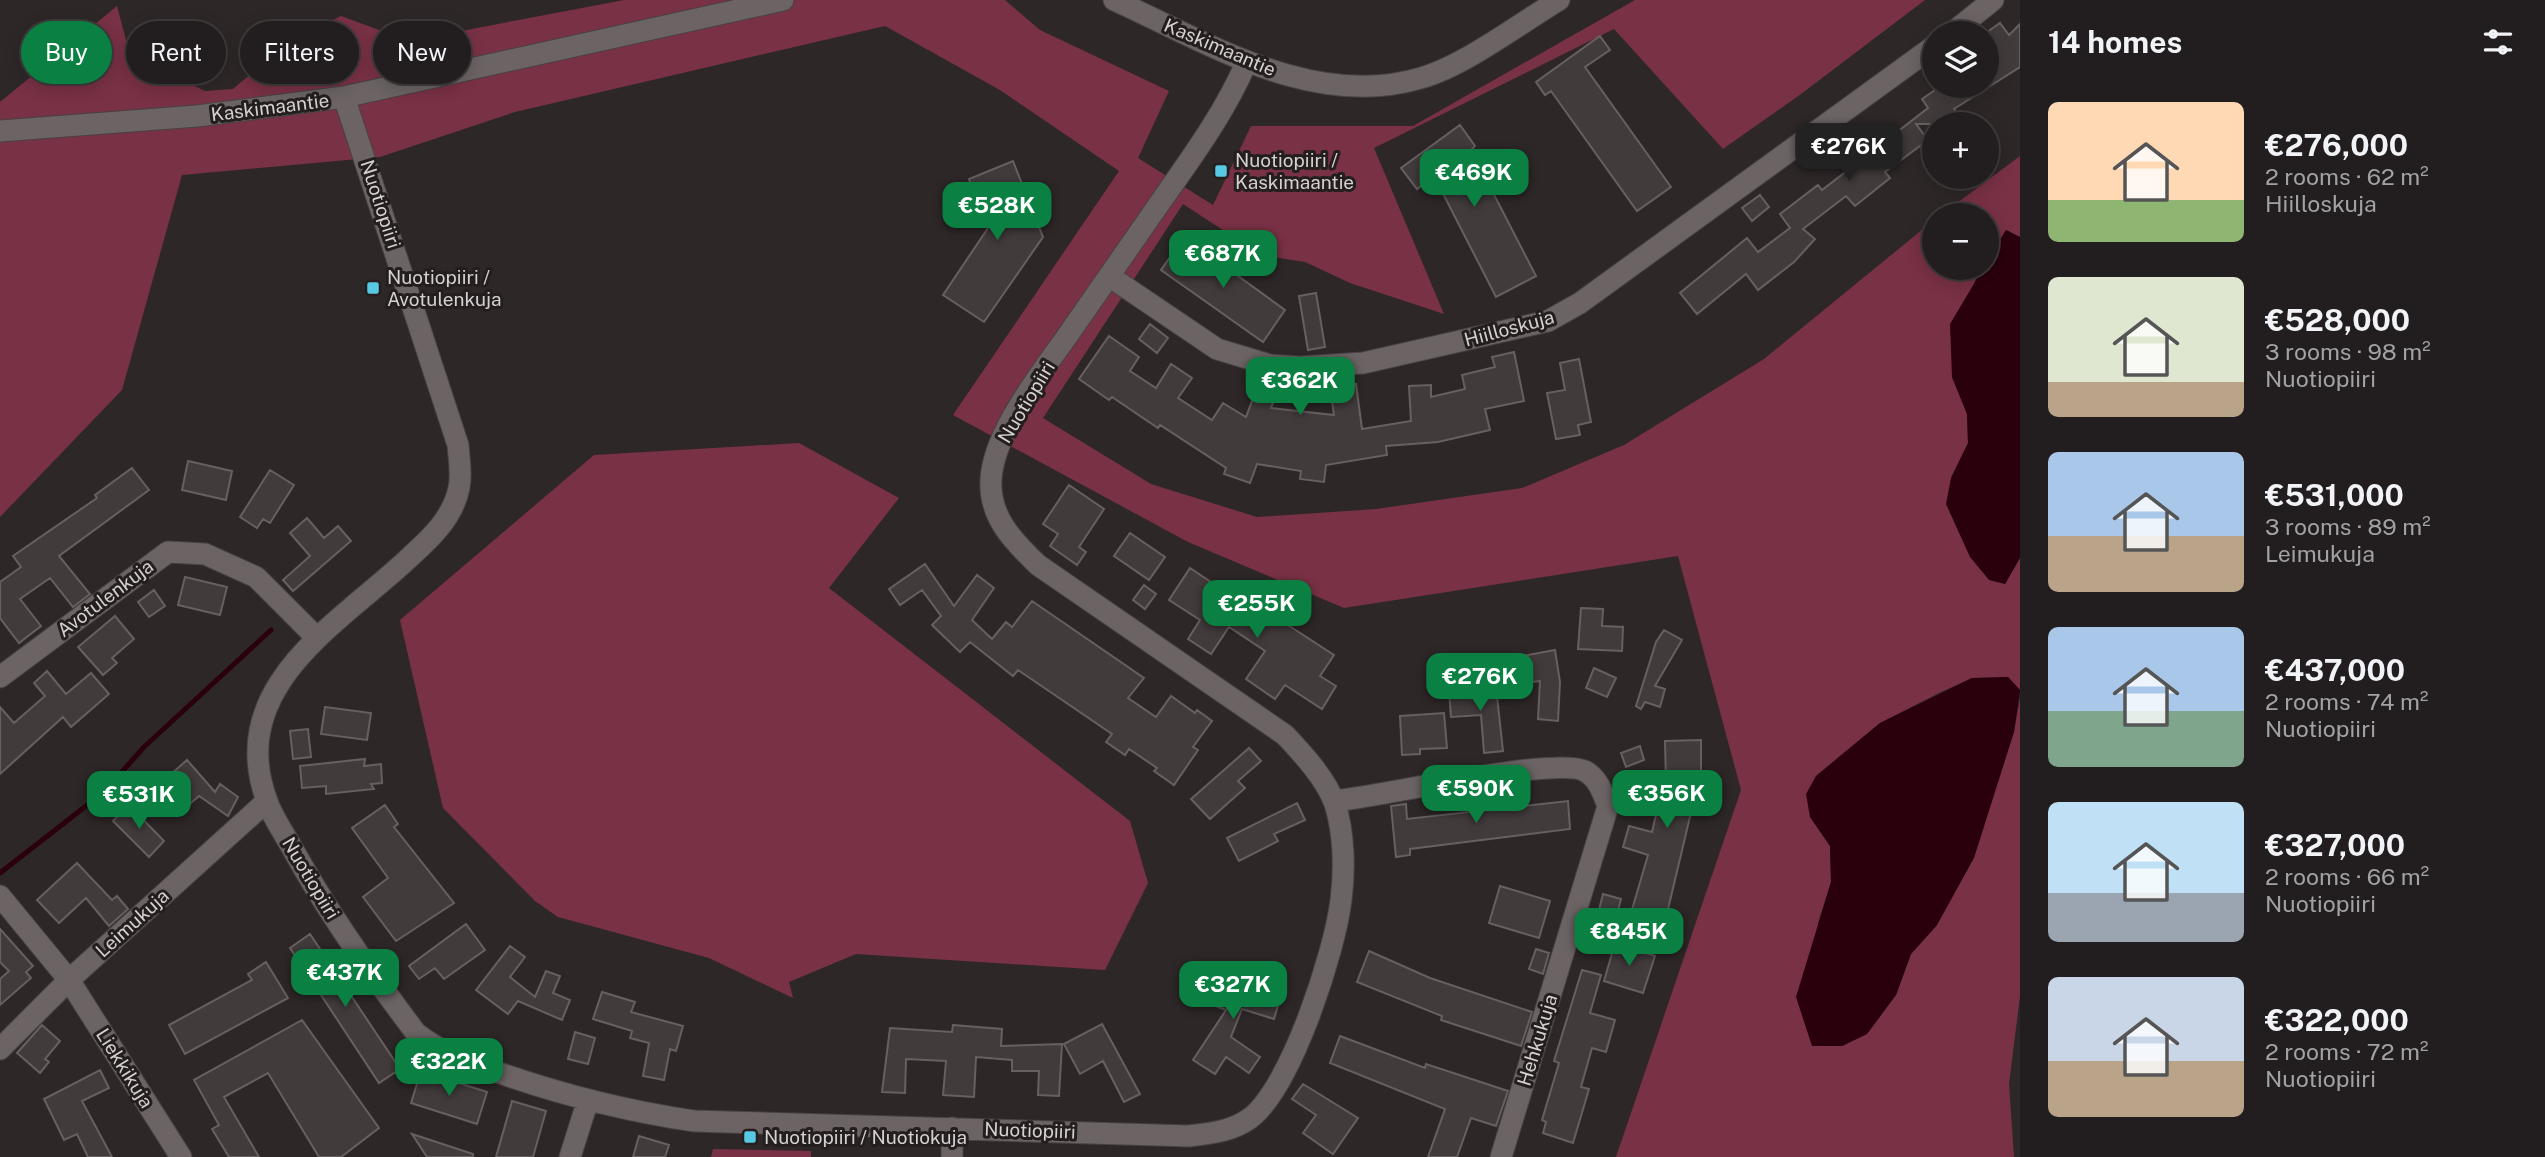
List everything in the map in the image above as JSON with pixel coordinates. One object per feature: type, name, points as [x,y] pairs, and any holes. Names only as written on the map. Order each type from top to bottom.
[{"type":"street","name":"Kaskimaantie","points":[[0,131],[197,116],[344,97],[783,0]]},
{"type":"street","name":"Kaskimaantie","points":[[1114,0],[1247,61],[1296,78],[1338,86],[1378,86],[1422,78],[1458,61],[1559,0]]},
{"type":"street","points":[[1967,21],[1993,0]]},
{"type":"street","name":"Hiilloskuja","points":[[1109,276],[1217,349],[1270,365],[1300,367],[1363,363],[1548,321],[1580,303],[1800,140],[1922,54]]},
{"type":"street","name":"Nuotiopiiri","points":[[344,97],[453,426],[460,469],[459,489],[438,531],[317,638],[285,672],[266,704],[258,743],[259,765],[267,801],[316,891],[416,1033],[438,1051],[533,1085],[631,1112],[694,1121],[849,1128],[952,1128],[1189,1136],[1226,1132],[1251,1118],[1279,1083],[1295,1055],[1336,927],[1343,869],[1334,801],[1304,754],[1285,735],[1038,565],[1013,541],[997,516],[991,481],[994,457],[1004,434],[1042,372],[1225,106],[1247,61]]},
{"type":"street","name":"Avotulenkuja","points":[[0,677],[168,552],[205,554],[256,577],[317,638]]},
{"type":"street","name":"Hehkukuja","points":[[1334,801],[1549,767],[1570,767],[1586,771],[1601,786],[1608,806],[1501,1157]]},
{"type":"street","name":"Leimukuja","points":[[0,1049],[69,980],[267,801]]},
{"type":"street","points":[[0,895],[69,980]]},
{"type":"street","name":"Liekkikuja","points":[[69,980],[181,1157]]},
{"type":"street","points":[[570,1157],[588,1100]]},
{"type":"street","points":[[951,1157],[952,1128]]},
{"type":"shaded area","points":[[624,0],[1005,0],[1040,30],[1169,91],[1138,158],[1213,205],[1251,126],[1413,126],[1635,0],[1925,0],[1723,149],[1614,29],[1374,148],[1444,314],[1350,283],[1305,262],[1261,255],[1183,204],[1043,418],[1151,484],[1257,517],[1376,509],[1522,488],[1624,445],[1764,359],[1922,230],[1922,280],[1975,280],[1952,377],[1967,414],[1968,443],[1951,478],[2005,584],[2020,558],[2020,690],[2008,677],[1972,678],[1880,723],[1816,776],[1810,817],[1830,846],[1831,882],[1818,923],[1812,1046],[1842,1046],[1867,1034],[1896,995],[1911,954],[1937,925],[1994,789],[2014,732],[2020,698],[2020,996],[2009,1084],[2014,1157],[1616,1157],[1741,790],[1678,556],[1344,608],[1188,542],[953,415],[1119,171],[1000,90],[885,26],[515,112],[380,157],[182,175],[122,390],[0,517],[0,102],[22,84],[112,84],[112,21],[99,21],[117,6],[126,40],[126,84],[190,84],[205,91],[233,89],[240,83],[359,84],[359,23],[373,28],[373,84],[471,84],[471,29]]},
{"type":"shaded area","points":[[341,16],[355,21],[331,21]]},
{"type":"shaded area","points":[[2020,156],[2020,237],[2006,230],[1999,241],[1999,203],[1957,203],[1976,189],[1999,189],[1999,172]]},
{"type":"shaded area","points":[[2006,230],[2020,237],[2020,558],[2005,584],[1989,580],[1970,557],[1946,504],[1951,478],[1968,443],[1967,414],[1952,377],[1950,324],[1976,280],[1999,280],[1999,242]]},
{"type":"shaded area","points":[[799,443],[899,498],[829,588],[1130,821],[1148,883],[1105,970],[856,954],[789,982],[793,998],[709,958],[558,917],[535,901],[443,808],[400,620],[594,455]]},
{"type":"shaded area","points":[[2008,677],[2020,690],[2014,732],[1974,858],[1937,925],[1911,954],[1896,995],[1867,1034],[1842,1046],[1812,1046],[1796,997],[1831,882],[1830,846],[1810,817],[1806,794],[1816,776],[1880,723],[1972,678]]},
{"type":"shaded area","points":[[713,1149],[811,1151],[811,1157],[711,1157]]},
{"type":"building","points":[[1999,24],[2009,35],[2020,24],[2020,67],[1999,80]]},
{"type":"building","points":[[1600,36],[1610,50],[1585,67],[1671,187],[1637,211],[1551,91],[1545,95],[1536,82]]},
{"type":"building","points":[[1971,98],[1954,109],[1956,112],[1923,112],[1928,108],[1922,99]]},
{"type":"building","points":[[1922,113],[1922,124],[1916,124],[1922,132],[1922,144],[1885,172],[1890,178],[1855,206],[1846,196],[1803,229],[1815,239],[1794,262],[1758,290],[1746,274],[1697,314],[1680,293],[1747,238],[1758,252],[1790,228],[1780,214],[1818,185],[1822,190]]},
{"type":"building","points":[[1460,125],[1475,146],[1471,150],[1536,276],[1496,297],[1434,176],[1417,189],[1401,168]]},
{"type":"building","points":[[1013,161],[1043,237],[984,322],[943,295],[988,228],[969,179]]},
{"type":"building","points":[[1760,195],[1769,207],[1752,221],[1742,208]]},
{"type":"building","points":[[1184,237],[1285,310],[1263,342],[1161,270]]},
{"type":"building","points":[[1316,293],[1325,347],[1308,350],[1299,296]]},
{"type":"building","points":[[1150,324],[1168,338],[1157,353],[1139,339]]},
{"type":"building","points":[[1109,336],[1139,357],[1130,371],[1156,388],[1171,364],[1192,378],[1178,398],[1212,420],[1223,403],[1246,417],[1258,385],[1277,392],[1271,408],[1334,415],[1330,388],[1356,384],[1362,429],[1411,421],[1409,386],[1431,385],[1431,397],[1465,389],[1462,375],[1495,367],[1492,357],[1514,352],[1524,401],[1485,409],[1490,430],[1438,442],[1386,446],[1387,455],[1326,465],[1324,482],[1300,479],[1301,471],[1257,464],[1250,483],[1224,474],[1226,468],[1160,425],[1158,428],[1079,379]]},
{"type":"building","points":[[1579,359],[1591,422],[1578,425],[1580,435],[1556,439],[1547,393],[1565,390],[1560,363]]},
{"type":"building","points":[[188,461],[232,471],[226,500],[182,490]]},
{"type":"building","points":[[132,468],[149,490],[59,556],[90,594],[73,607],[50,578],[20,599],[41,626],[19,643],[0,618],[0,582],[21,567],[13,556],[97,498],[95,495]]},
{"type":"building","points":[[270,470],[294,485],[270,523],[263,519],[257,528],[240,517]]},
{"type":"building","points":[[1069,485],[1104,509],[1079,547],[1086,552],[1077,565],[1050,546],[1058,534],[1043,524]]},
{"type":"building","points":[[307,518],[324,538],[338,526],[351,541],[293,591],[283,580],[310,556],[290,533]]},
{"type":"building","points":[[1130,533],[1165,557],[1149,580],[1114,556]]},
{"type":"building","points":[[925,564],[954,606],[977,575],[994,588],[972,620],[992,639],[1006,622],[1012,627],[1032,601],[1144,678],[1128,698],[1156,717],[1171,696],[1212,721],[1193,747],[1198,750],[1174,785],[1154,771],[1157,768],[1129,749],[1125,755],[1106,742],[1112,734],[1018,670],[1013,676],[970,642],[960,652],[932,625],[941,616],[922,590],[900,605],[889,589]]},
{"type":"building","points":[[1190,568],[1250,608],[1254,603],[1334,655],[1320,676],[1336,686],[1322,709],[1285,685],[1275,699],[1246,679],[1265,651],[1229,627],[1211,654],[1188,639],[1200,620],[1169,600]]},
{"type":"building","points":[[185,577],[227,587],[220,615],[178,605]]},
{"type":"building","points":[[1144,585],[1156,594],[1145,609],[1133,600]]},
{"type":"building","points":[[154,590],[165,606],[149,617],[138,602]]},
{"type":"building","points":[[1581,608],[1603,609],[1602,626],[1623,627],[1622,651],[1578,649]]},
{"type":"building","points":[[115,616],[134,639],[112,658],[117,663],[103,675],[78,647]]},
{"type":"building","points":[[1664,630],[1682,640],[1655,686],[1665,689],[1660,707],[1645,702],[1641,709],[1636,706],[1656,642]]},
{"type":"building","points":[[1555,650],[1560,682],[1558,721],[1538,719],[1540,681],[1521,683],[1517,657]]},
{"type":"building","points":[[1594,668],[1616,678],[1607,697],[1586,688]]},
{"type":"building","points":[[47,671],[66,694],[91,673],[109,694],[71,727],[63,717],[0,774],[0,707],[14,723],[45,696],[34,683]]},
{"type":"building","points":[[1496,687],[1503,751],[1484,753],[1481,715],[1451,717],[1449,691]]},
{"type":"building","points":[[325,707],[371,713],[367,740],[321,734]]},
{"type":"building","points":[[1444,713],[1447,748],[1420,749],[1420,754],[1402,755],[1400,716]]},
{"type":"building","points":[[308,729],[311,757],[293,759],[290,731]]},
{"type":"building","points":[[1701,740],[1701,782],[1698,783],[1665,922],[1631,913],[1648,855],[1623,847],[1629,826],[1652,832],[1659,802],[1667,826],[1665,741]]},
{"type":"building","points":[[1640,746],[1644,760],[1626,767],[1621,753]]},
{"type":"building","points":[[1249,748],[1261,761],[1238,781],[1245,788],[1210,819],[1191,799]]},
{"type":"building","points":[[365,759],[364,766],[381,764],[382,783],[371,784],[374,789],[326,794],[326,786],[302,788],[300,766]]},
{"type":"building","points":[[187,760],[215,792],[220,784],[238,797],[228,816],[199,796],[176,816],[153,790]]},
{"type":"building","points":[[1568,801],[1570,829],[1410,849],[1410,855],[1396,857],[1391,806],[1406,804],[1407,819]]},
{"type":"building","points":[[1297,803],[1305,820],[1274,834],[1278,841],[1239,861],[1227,838]]},
{"type":"building","points":[[129,805],[164,841],[149,857],[113,821]]},
{"type":"building","points":[[385,805],[398,824],[394,827],[454,903],[396,941],[363,897],[388,878],[352,828]]},
{"type":"building","points":[[77,863],[112,900],[117,896],[128,909],[109,926],[86,898],[59,923],[37,900]]},
{"type":"building","points":[[1500,886],[1550,901],[1539,938],[1489,923]]},
{"type":"building","points":[[1603,894],[1621,899],[1615,922],[1597,918]]},
{"type":"building","points":[[466,924],[485,950],[444,979],[435,968],[419,979],[409,966]]},
{"type":"building","points":[[0,929],[33,966],[26,972],[31,978],[0,1005],[0,979],[9,971],[0,962]]},
{"type":"building","points":[[310,934],[400,1069],[379,1083],[290,948]]},
{"type":"building","points":[[1615,943],[1655,956],[1643,993],[1604,981]]},
{"type":"building","points":[[510,946],[525,957],[510,977],[535,997],[546,971],[560,976],[553,993],[570,1000],[562,1020],[518,1001],[508,1014],[476,990]]},
{"type":"building","points":[[1536,949],[1549,953],[1543,974],[1529,969]]},
{"type":"building","points":[[1369,951],[1430,978],[1532,1012],[1521,1046],[1441,1020],[1442,1016],[1357,982]]},
{"type":"building","points":[[266,962],[288,998],[185,1054],[169,1025],[252,980],[248,974]]},
{"type":"building","points":[[1582,970],[1601,975],[1590,1013],[1615,1020],[1606,1052],[1592,1048],[1581,1087],[1589,1089],[1573,1143],[1543,1133],[1546,1122],[1542,1120],[1559,1063],[1554,1061]]},
{"type":"building","points":[[1212,971],[1243,984],[1247,978],[1253,981],[1251,987],[1281,996],[1274,1019],[1242,1009],[1231,1037],[1260,1057],[1249,1073],[1226,1057],[1215,1074],[1193,1060],[1226,1010],[1200,1000]]},
{"type":"building","points":[[602,992],[635,1002],[631,1012],[683,1026],[676,1051],[670,1049],[664,1080],[643,1076],[649,1043],[630,1038],[632,1031],[593,1019]]},
{"type":"building","points":[[302,1020],[379,1128],[341,1157],[319,1157],[268,1073],[224,1097],[259,1157],[229,1157],[212,1129],[219,1125],[194,1080]]},
{"type":"building","points":[[1102,1024],[1140,1094],[1124,1102],[1103,1061],[1080,1074],[1064,1044]]},
{"type":"building","points":[[42,1025],[60,1041],[45,1059],[49,1062],[40,1073],[17,1053]]},
{"type":"building","points":[[953,1025],[1002,1029],[1001,1046],[1062,1044],[1059,1096],[1038,1095],[1039,1071],[1012,1071],[1012,1060],[976,1057],[974,1097],[943,1095],[946,1061],[906,1059],[905,1093],[882,1092],[890,1028],[952,1032]]},
{"type":"building","points":[[575,1032],[595,1038],[588,1064],[568,1059]]},
{"type":"building","points":[[1340,1036],[1425,1068],[1426,1064],[1508,1091],[1496,1126],[1471,1118],[1457,1157],[1428,1157],[1445,1109],[1330,1063]]},
{"type":"building","points":[[100,1070],[109,1088],[82,1101],[112,1157],[88,1157],[77,1134],[64,1140],[44,1099]]},
{"type":"building","points":[[421,1071],[487,1092],[477,1124],[411,1103]]},
{"type":"building","points":[[1303,1084],[1358,1118],[1333,1154],[1303,1133],[1316,1115],[1292,1099]]},
{"type":"building","points":[[512,1101],[546,1111],[533,1157],[496,1157]]},
{"type":"building","points":[[412,1134],[473,1154],[473,1157],[427,1157]]},
{"type":"building","points":[[639,1136],[669,1145],[665,1157],[633,1157]]},
{"type":"waterway","points":[[0,873],[104,792],[144,747],[271,630]]},
{"type":"place","name":"Nuotiopiiri / Kaskimaantie","points":[[1221,171]]},
{"type":"place","name":"Nuotiopiiri / Avotulenkuja","points":[[373,288]]},
{"type":"place","name":"Nuotiopiiri / Nuotiokuja","points":[[750,1137]]}]
